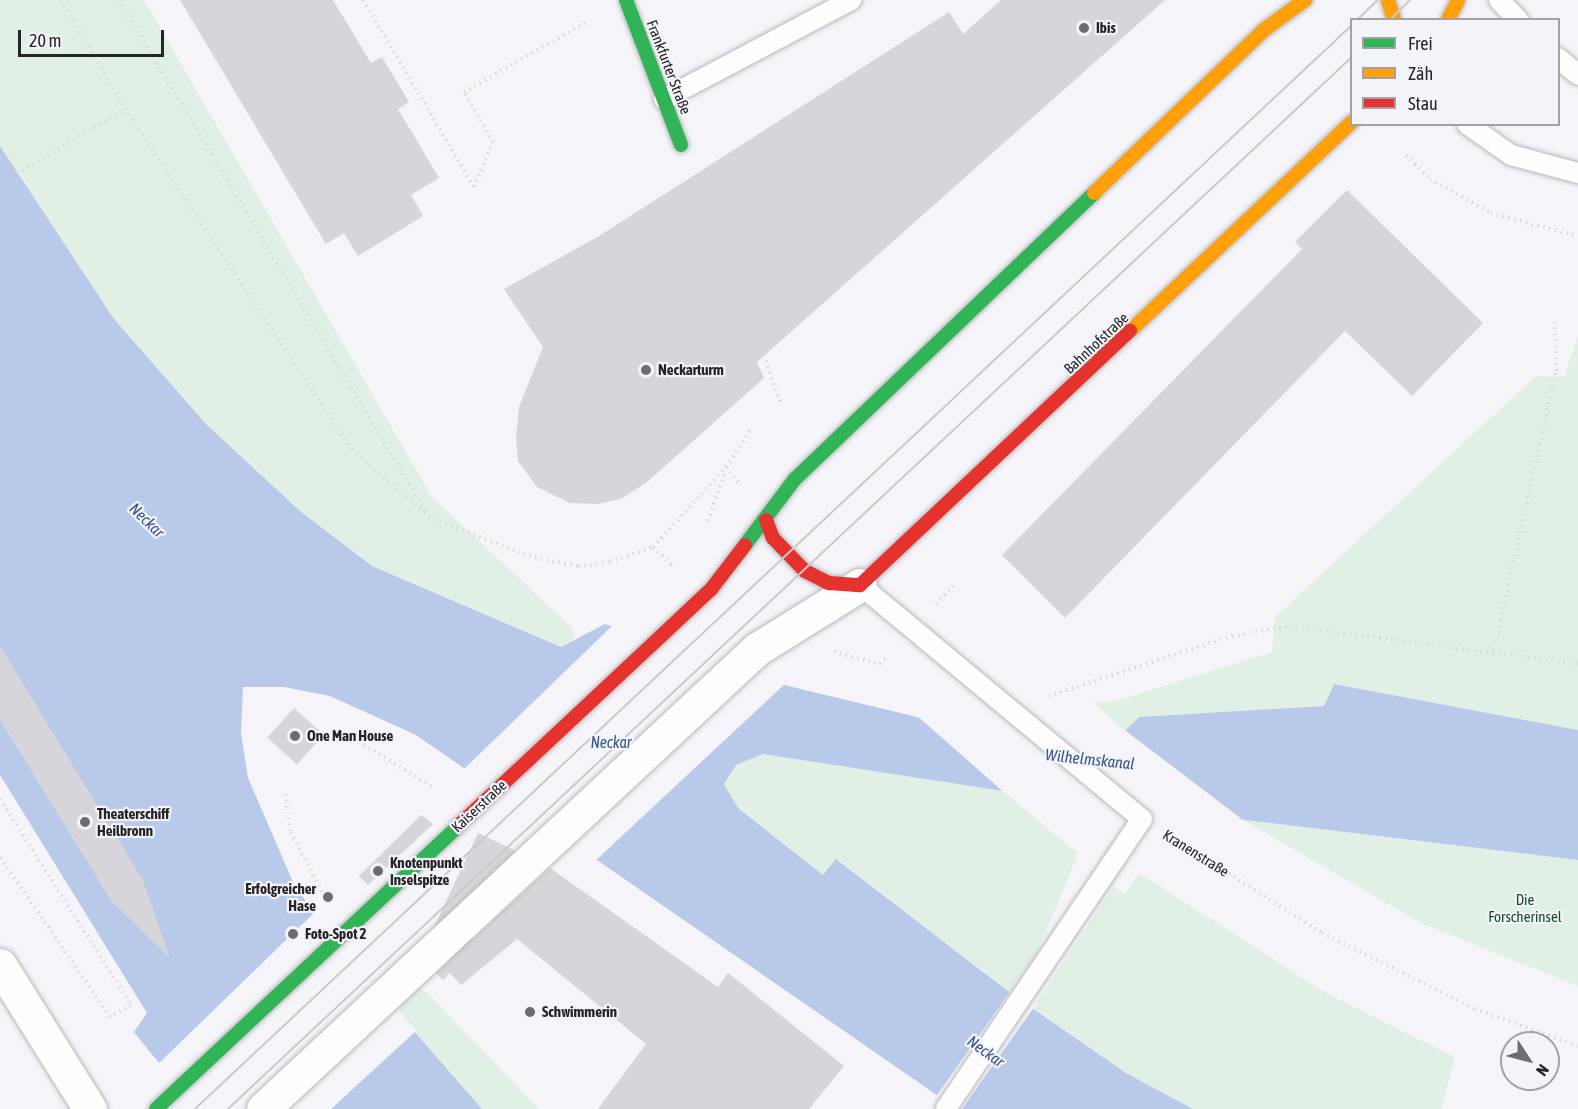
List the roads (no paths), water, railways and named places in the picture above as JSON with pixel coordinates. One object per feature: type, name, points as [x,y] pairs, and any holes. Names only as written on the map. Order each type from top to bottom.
[{"type":"street","name":"Frankfurter Straße","points":[[627,0],[681,145]]},
{"type":"street","points":[[1264,30],[1288,0]]},
{"type":"street","points":[[1264,30],[1305,0]]},
{"type":"street","points":[[1388,0],[1393,18]]},
{"type":"street","points":[[1449,18],[1458,0]]},
{"type":"street","name":"Kaiserstraße","points":[[156,1109],[672,626],[735,562],[795,479],[1264,30]]},
{"type":"street","name":"Bahnhofstraße","points":[[860,585],[1350,124]]},
{"type":"street","points":[[766,520],[773,538],[806,571],[829,583],[860,585]]},
{"type":"street","points":[[263,1109],[757,649],[860,585]]},
{"type":"street","points":[[0,965],[90,1109]]},
{"type":"lane","points":[[664,99],[851,0]]},
{"type":"lane","points":[[1499,0],[1516,18]]},
{"type":"lane","points":[[1560,60],[1578,75]]},
{"type":"lane","points":[[1470,126],[1511,155],[1578,173]]},
{"type":"lane","points":[[860,585],[1005,708],[1142,819],[1047,964],[946,1109]]},
{"type":"water","points":[[0,146],[114,319],[206,424],[300,511],[372,566],[561,647],[605,624],[784,685],[917,717],[1125,731],[1139,717],[1324,706],[1334,684],[1578,730],[1578,860],[1003,791],[763,754],[736,765],[724,784],[738,808],[823,875],[836,859],[1009,992],[1126,1073],[1193,1109],[957,1109],[416,735],[330,696],[284,687],[243,687],[241,733],[248,778],[293,882],[322,926],[482,1109],[196,1109],[134,1032],[147,1013],[0,775],[0,719],[112,901],[136,920],[150,912],[143,881],[26,690],[0,675]]},
{"type":"tram line","points":[[1359,18],[1378,0]]},
{"type":"tram line","points":[[1392,18],[1410,0]]},
{"type":"tram line","points":[[195,1109],[1350,27]]},
{"type":"tram line","points":[[228,1109],[1350,59]]},
{"type":"place","name":"Ibis","points":[[1084,28]]},
{"type":"place","name":"Neckarturm","points":[[646,370]]},
{"type":"place","name":"One Man House","points":[[295,736]]},
{"type":"place","name":"Theaterschiff Heilbronn","points":[[85,822]]},
{"type":"place","name":"Knotenpunkt Inselspitze","points":[[378,871]]},
{"type":"place","name":"Erfolgreicher Hase","points":[[328,897]]},
{"type":"place","name":"Foto-Spot 2","points":[[293,934]]},
{"type":"place","name":"Schwimmerin","points":[[530,1012]]},
{"type":"water label","name":"Neckar","points":[[147,520]]},
{"type":"water label","name":"Neckar","points":[[611,742]]},
{"type":"water label","name":"Wilhelmskanal","points":[[1090,759]]},
{"type":"water label","name":"Neckar","points":[[986,1051]]},
{"type":"park label","name":"Die Forscherinsel","points":[[1525,908]]}]
